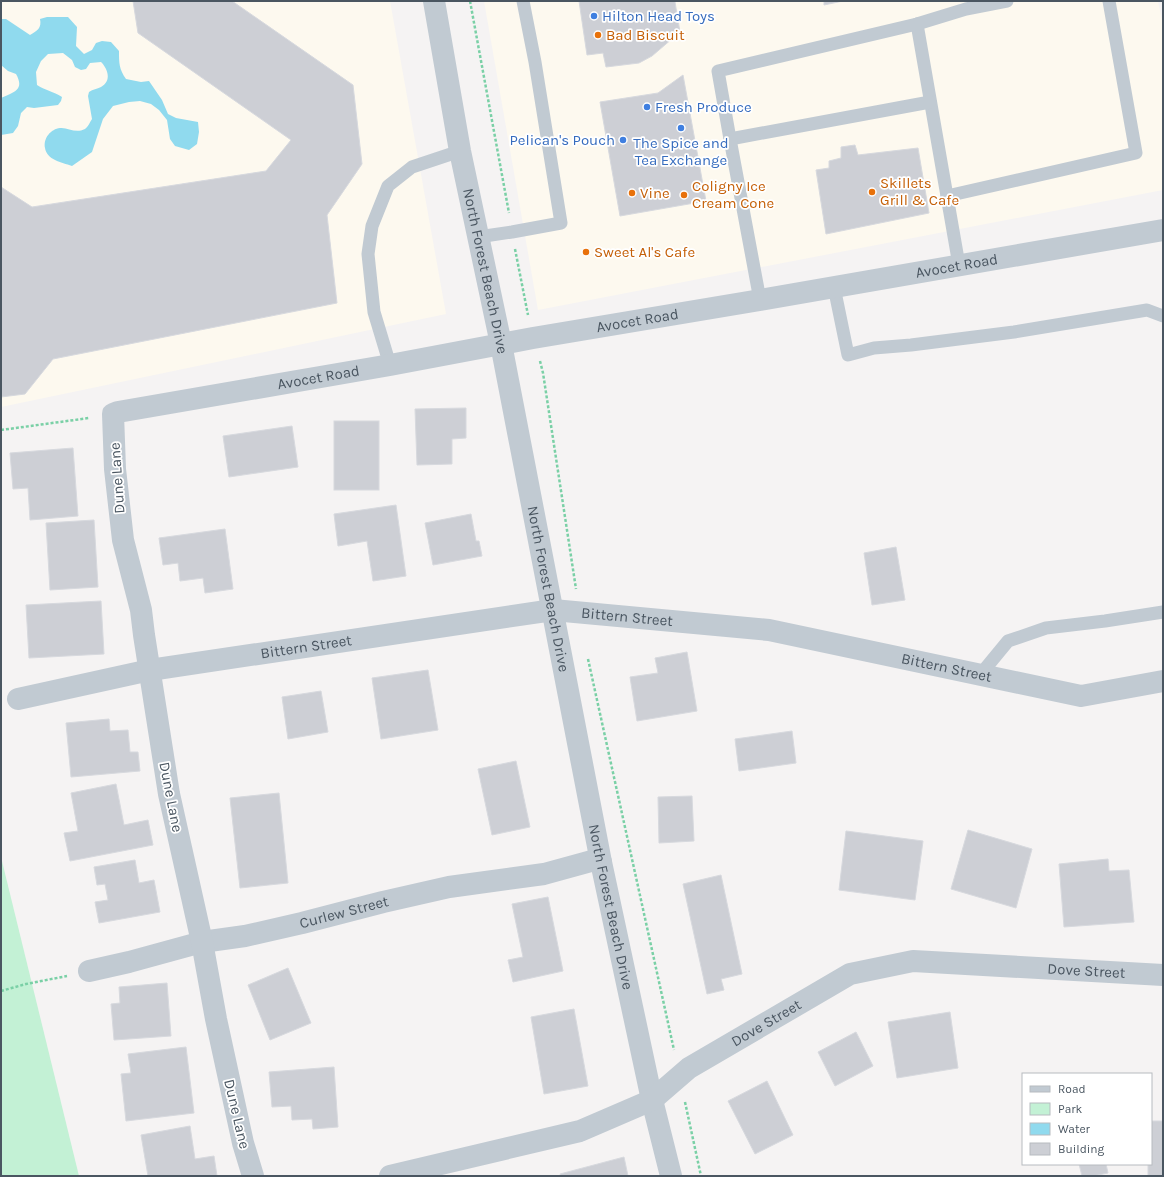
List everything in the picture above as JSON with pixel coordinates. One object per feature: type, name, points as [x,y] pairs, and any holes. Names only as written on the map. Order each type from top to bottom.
[{"type":"street","name":"North Forest Beach Drive","points":[[434,1],[460,151],[501,344],[601,862],[652,1100],[671,1176]]},
{"type":"street","name":"Avocet Road","points":[[113,414],[501,344],[1163,230]]},
{"type":"street","name":"Dune Lane","points":[[113,414],[115,469],[123,540],[141,610],[169,794],[202,942],[211,996],[243,1143],[253,1176]]},
{"type":"street","name":"Bittern Street","points":[[18,699],[150,670],[553,610],[769,630],[1081,696],[1163,681]]},
{"type":"street","name":"Curlew Street","points":[[89,971],[202,942],[245,936],[449,887],[523,878],[544,874],[594,860],[601,862]]},
{"type":"street","name":"Dove Street","points":[[390,1176],[580,1131],[652,1100],[689,1068],[850,974],[913,961],[1163,975]]},
{"type":"lane","points":[[478,237],[561,223],[535,62],[523,1]]},
{"type":"lane","points":[[760,300],[718,71],[917,24],[966,9],[1007,1]]},
{"type":"lane","points":[[947,196],[1136,153],[1109,1]]},
{"type":"lane","points":[[917,24],[959,265]]},
{"type":"lane","points":[[730,139],[930,102]]},
{"type":"lane","points":[[390,365],[374,312],[368,254],[372,226],[388,186],[412,167],[460,151]]},
{"type":"lane","points":[[834,286],[848,355],[874,348],[911,345],[1014,332],[1147,310],[1163,316]]},
{"type":"lane","points":[[980,674],[1008,641],[1046,628],[1163,612]]},
{"type":"path","points":[[1,430],[113,414]]},
{"type":"path","points":[[1,991],[26,984],[89,971]]},
{"type":"shaded area","points":[[1,1],[133,1],[138,33],[291,140],[266,171],[32,207],[1,187]]},
{"type":"shaded area","points":[[232,1],[390,1],[446,314],[1,407],[1,397],[25,394],[53,359],[337,303],[327,215],[362,164],[353,85]]},
{"type":"shaded area","points":[[484,1],[1158,1],[1163,25],[1163,190],[538,310]]},
{"type":"green space","points":[[1,857],[79,1176],[1,1176]]},
{"type":"water","points":[[47,17],[68,17],[77,27],[76,46],[84,54],[92,50],[96,43],[102,41],[111,42],[119,51],[120,66],[126,79],[141,82],[149,81],[162,100],[168,114],[176,118],[198,122],[199,132],[197,144],[189,150],[175,146],[170,139],[167,120],[159,110],[151,104],[140,101],[129,102],[113,106],[103,119],[92,152],[72,166],[52,158],[46,152],[45,148],[45,141],[48,135],[54,130],[60,128],[75,131],[85,129],[92,119],[88,96],[89,92],[101,87],[107,82],[108,78],[106,68],[101,62],[90,63],[86,69],[81,70],[75,67],[72,60],[63,53],[48,54],[41,61],[36,72],[37,85],[62,97],[58,105],[34,108],[27,107],[21,113],[18,126],[13,133],[1,135],[1,98],[17,90],[19,84],[16,74],[8,71],[1,65],[1,19],[6,19],[30,35],[38,29],[40,19]]},
{"type":"building","points":[[133,1],[232,1],[353,85],[362,164],[327,215],[337,303],[53,359],[25,394],[1,397],[1,187],[32,207],[266,171],[291,140],[138,33]]},
{"type":"building","points":[[579,1],[676,1],[680,32],[652,56],[639,63],[606,67],[603,53],[587,55]]},
{"type":"building","points":[[824,1],[843,1],[824,5]]},
{"type":"building","points":[[683,75],[706,201],[620,216],[600,102],[658,93]]},
{"type":"building","name":"Skillets Grill & Cafe","points":[[855,145],[858,155],[918,148],[929,213],[826,234],[816,170],[829,168],[829,161],[841,158],[841,147]]},
{"type":"building","points":[[466,408],[466,438],[452,439],[452,464],[417,465],[415,409]]},
{"type":"building","points":[[334,421],[379,421],[379,490],[334,490]]},
{"type":"building","points":[[292,426],[298,467],[229,477],[223,436]]},
{"type":"building","points":[[73,448],[78,516],[30,520],[28,488],[13,489],[10,453]]},
{"type":"building","points":[[396,505],[406,576],[373,581],[367,541],[338,546],[334,514]]},
{"type":"building","points":[[471,514],[476,541],[479,541],[482,556],[433,565],[425,523]]},
{"type":"building","points":[[94,520],[98,587],[50,590],[46,523]]},
{"type":"building","points":[[225,529],[233,589],[205,593],[203,578],[180,581],[178,563],[163,565],[159,538]]},
{"type":"building","points":[[896,547],[905,600],[872,605],[864,553]]},
{"type":"building","points":[[101,601],[104,654],[29,658],[26,605]]},
{"type":"building","points":[[687,652],[697,711],[637,721],[630,677],[658,673],[655,658]]},
{"type":"building","points":[[428,670],[438,730],[381,739],[372,678]]},
{"type":"building","points":[[321,691],[328,732],[288,739],[282,697]]},
{"type":"building","points":[[109,719],[110,731],[128,730],[130,752],[138,752],[140,771],[71,777],[66,723]]},
{"type":"building","points":[[792,731],[796,763],[739,771],[735,739]]},
{"type":"building","points":[[516,761],[530,827],[492,835],[478,769]]},
{"type":"building","points":[[116,784],[124,825],[148,820],[153,845],[70,861],[64,833],[78,831],[71,793]]},
{"type":"building","points":[[279,793],[288,883],[240,888],[230,798]]},
{"type":"building","points":[[692,796],[694,841],[659,843],[658,797]]},
{"type":"building","points":[[968,830],[1032,849],[1016,908],[951,889]]},
{"type":"building","points":[[846,831],[923,841],[915,900],[839,890]]},
{"type":"building","points":[[1108,859],[1109,871],[1129,870],[1134,922],[1064,927],[1059,864]]},
{"type":"building","points":[[135,860],[139,883],[154,880],[160,912],[99,923],[95,902],[108,900],[105,884],[97,885],[94,867]]},
{"type":"building","points":[[721,875],[742,974],[721,979],[724,990],[707,994],[683,884]]},
{"type":"building","points":[[548,897],[563,971],[513,982],[508,960],[523,957],[512,904]]},
{"type":"building","points":[[288,968],[311,1023],[270,1040],[248,985]]},
{"type":"building","points":[[167,983],[171,1036],[114,1040],[111,1004],[120,1003],[119,987]]},
{"type":"building","points":[[574,1009],[588,1086],[544,1094],[531,1017]]},
{"type":"building","points":[[950,1012],[958,1068],[897,1078],[888,1022]]},
{"type":"building","points":[[856,1032],[873,1066],[835,1086],[818,1052]]},
{"type":"building","points":[[186,1047],[194,1113],[126,1121],[121,1074],[131,1073],[128,1054]]},
{"type":"building","points":[[334,1067],[338,1127],[313,1129],[312,1119],[292,1120],[291,1106],[272,1107],[269,1072]]},
{"type":"building","points":[[767,1081],[793,1135],[755,1154],[728,1101]]},
{"type":"building","points":[[1152,1121],[1163,1121],[1163,1176],[1148,1176],[1148,1165],[1152,1165]]},
{"type":"building","points":[[190,1126],[195,1159],[214,1156],[217,1176],[148,1176],[141,1135]]},
{"type":"building","points":[[624,1157],[628,1176],[561,1176],[560,1174]]},
{"type":"building","points":[[1079,1165],[1106,1165],[1108,1173],[1093,1176],[1082,1176]]},
{"type":"place","name":"Hilton Head Toys","points":[[594,16]]},
{"type":"place","name":"Bad Biscuit","points":[[598,35]]},
{"type":"place","name":"Fresh Produce","points":[[647,107]]},
{"type":"place","name":"The Spice and Tea Exchange","points":[[681,128]]},
{"type":"place","name":"Pelican's Pouch","points":[[623,140]]},
{"type":"place","name":"Skillets Grill & Cafe","points":[[872,192]]},
{"type":"place","name":"Vine","points":[[632,193]]},
{"type":"place","name":"Coligny Ice Cream Cone","points":[[684,195]]},
{"type":"place","name":"Sweet Al's Cafe","points":[[586,252]]}]
